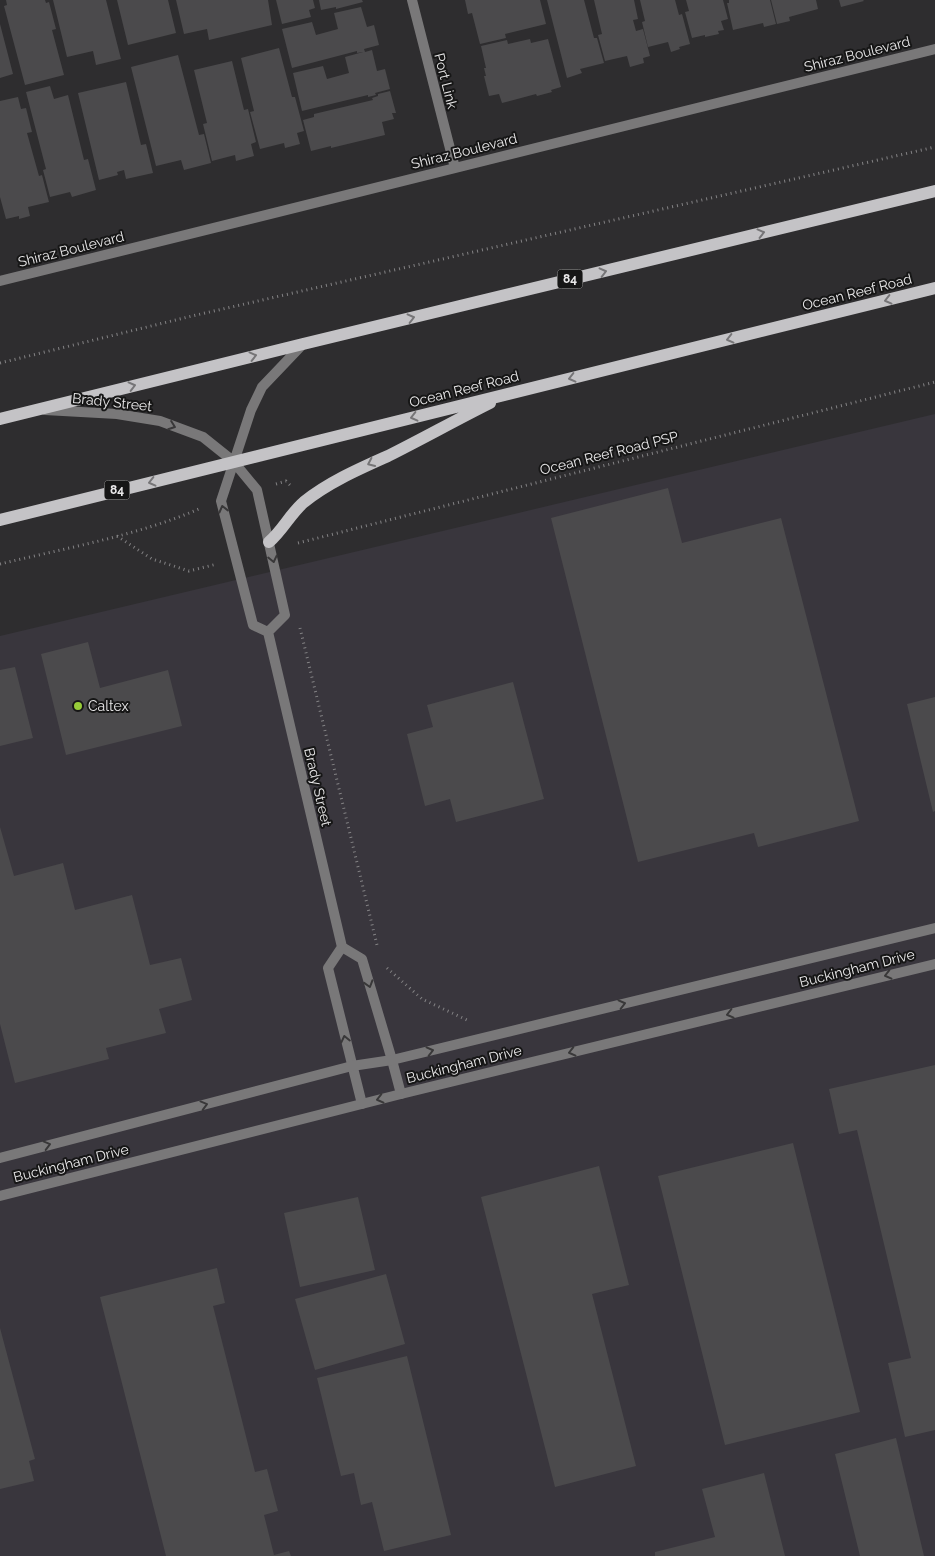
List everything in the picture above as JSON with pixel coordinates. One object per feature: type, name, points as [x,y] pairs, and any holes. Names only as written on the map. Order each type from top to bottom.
[{"type":"main road","name":"84","points":[[0,419],[935,192]]},
{"type":"main road","name":"Ocean Reef Road","points":[[0,520],[935,288]]},
{"type":"main road","points":[[270,546],[295,511],[305,502],[351,473],[508,393]]},
{"type":"street","name":"Port Link","points":[[412,0],[455,168]]},
{"type":"street","name":"Shiraz Boulevard","points":[[0,281],[935,49]]},
{"type":"street","points":[[268,632],[253,625],[221,501],[250,410],[262,386],[303,344]]},
{"type":"street","name":"Brady Street","points":[[37,410],[117,414],[160,421],[203,437],[233,461],[257,490],[285,615],[268,632],[342,947]]},
{"type":"street","name":"Buckingham Drive","points":[[0,1158],[352,1066],[392,1060],[935,928]]},
{"type":"street","points":[[362,1104],[328,968],[342,947],[362,959],[392,1060],[400,1094]]},
{"type":"street","name":"Buckingham Drive","points":[[0,1196],[400,1094],[935,964]]},
{"type":"path","points":[[0,363],[192,316],[935,147]]},
{"type":"path","name":"Ocean Reef Road PSP","points":[[270,546],[288,546],[935,382]]},
{"type":"path","points":[[257,490],[286,481],[305,502]]},
{"type":"path","points":[[0,564],[117,536],[177,518],[221,501]]},
{"type":"path","points":[[117,536],[152,559],[190,571],[236,559]]},
{"type":"path","points":[[298,620],[379,953]]},
{"type":"path","points":[[381,963],[422,999],[467,1020],[473,1040]]},
{"type":"shaded area","points":[[935,414],[935,1556],[0,1556],[0,636]]},
{"type":"building","points":[[6,0],[45,0],[46,3],[49,2],[56,29],[52,30],[64,75],[25,85],[4,6],[7,5]]},
{"type":"building","points":[[53,0],[106,0],[121,59],[96,65],[93,51],[67,57]]},
{"type":"building","points":[[117,0],[168,0],[176,33],[128,45]]},
{"type":"building","points":[[176,0],[268,0],[272,25],[209,40],[207,29],[184,34]]},
{"type":"building","points":[[276,0],[313,0],[315,8],[309,10],[311,17],[282,24]]},
{"type":"building","points":[[319,0],[362,0],[363,2],[336,9],[336,7],[321,10]]},
{"type":"building","points":[[465,0],[540,0],[546,24],[505,34],[506,38],[480,44],[472,13],[468,14]]},
{"type":"building","points":[[547,0],[584,0],[594,38],[597,38],[604,63],[580,69],[582,73],[567,78]]},
{"type":"building","points":[[594,0],[634,0],[638,19],[633,20],[636,31],[643,29],[650,56],[643,58],[644,63],[630,67],[627,56],[605,61],[598,35],[602,34]]},
{"type":"building","points":[[640,0],[675,0],[679,15],[682,14],[690,44],[679,47],[680,49],[671,52],[668,42],[648,47],[642,22],[645,21]]},
{"type":"building","points":[[686,0],[723,0],[728,19],[721,21],[724,30],[718,31],[719,34],[692,38],[685,12],[689,11]]},
{"type":"building","points":[[729,0],[770,0],[776,24],[764,27],[763,23],[733,30],[727,3],[729,3]]},
{"type":"building","points":[[771,0],[816,0],[818,9],[789,17],[790,21],[777,24]]},
{"type":"building","points":[[839,0],[863,0],[864,1],[841,7]]},
{"type":"building","points":[[361,7],[367,27],[374,25],[379,45],[364,49],[365,52],[372,50],[377,71],[385,69],[390,89],[368,97],[368,95],[302,111],[293,73],[323,66],[327,79],[349,73],[345,57],[363,52],[357,53],[357,51],[292,68],[282,29],[312,22],[316,35],[338,29],[334,13]]},
{"type":"building","points":[[0,24],[13,74],[0,78]]},
{"type":"building","points":[[530,39],[531,43],[548,39],[561,87],[551,90],[552,92],[502,103],[499,94],[489,96],[484,76],[486,76],[484,68],[486,68],[481,46],[507,40],[508,44]]},
{"type":"building","points":[[279,48],[292,97],[295,97],[304,131],[297,133],[300,144],[285,148],[284,143],[260,149],[250,112],[254,111],[241,58]]},
{"type":"building","points":[[178,55],[199,135],[204,134],[211,163],[184,170],[181,160],[156,166],[131,67]]},
{"type":"building","points":[[232,61],[244,110],[248,109],[256,142],[251,144],[254,156],[236,161],[235,155],[212,161],[203,124],[207,123],[194,70]]},
{"type":"building","points":[[126,82],[141,145],[146,144],[153,173],[126,179],[124,170],[117,172],[118,175],[99,180],[78,93]]},
{"type":"building","points":[[50,86],[54,99],[68,95],[84,160],[88,159],[96,190],[72,197],[70,192],[50,197],[43,170],[46,169],[26,92]]},
{"type":"building","points":[[390,91],[396,113],[392,113],[394,119],[382,122],[385,135],[311,151],[303,120],[314,117],[314,114],[373,100],[372,98],[378,96],[378,94]]},
{"type":"building","points":[[18,97],[21,109],[26,108],[32,132],[27,133],[39,176],[42,175],[49,202],[28,207],[30,216],[19,219],[19,216],[6,219],[0,197],[0,101]]},
{"type":"building","points":[[668,488],[682,543],[781,518],[859,821],[758,847],[754,833],[638,862],[551,518]]},
{"type":"building","points":[[88,642],[100,688],[168,670],[182,726],[66,755],[41,654]]},
{"type":"building","points":[[15,667],[33,738],[0,746],[0,670]]},
{"type":"building","points":[[513,682],[544,799],[456,822],[450,799],[425,806],[407,734],[433,727],[427,705]]},
{"type":"building","points":[[935,697],[935,811],[933,812],[907,704]]},
{"type":"building","points":[[0,827],[14,876],[63,863],[75,910],[132,895],[150,965],[181,958],[192,1000],[159,1009],[166,1033],[106,1048],[109,1059],[15,1083],[0,1024]]},
{"type":"building","points":[[935,1065],[935,1430],[905,1437],[888,1363],[911,1358],[857,1130],[839,1134],[829,1089]]},
{"type":"building","points":[[793,1143],[860,1412],[725,1445],[658,1176]]},
{"type":"building","points":[[599,1166],[629,1285],[592,1294],[636,1466],[555,1487],[481,1197]]},
{"type":"building","points":[[358,1197],[375,1270],[300,1287],[284,1213]]},
{"type":"building","points":[[217,1268],[225,1303],[213,1306],[255,1472],[267,1469],[278,1511],[264,1515],[274,1555],[289,1551],[291,1556],[166,1556],[100,1297]]},
{"type":"building","points":[[386,1274],[405,1344],[315,1370],[295,1299]]},
{"type":"building","points":[[0,1328],[35,1459],[29,1461],[34,1481],[0,1489]]},
{"type":"building","points":[[407,1356],[451,1535],[384,1551],[372,1502],[361,1505],[354,1473],[341,1476],[317,1378]]},
{"type":"building","points":[[896,1438],[924,1556],[860,1556],[835,1454]]},
{"type":"building","points":[[764,1473],[785,1556],[655,1556],[655,1552],[715,1537],[702,1489]]},
{"type":"place","name":"Caltex","points":[[78,706]]}]
